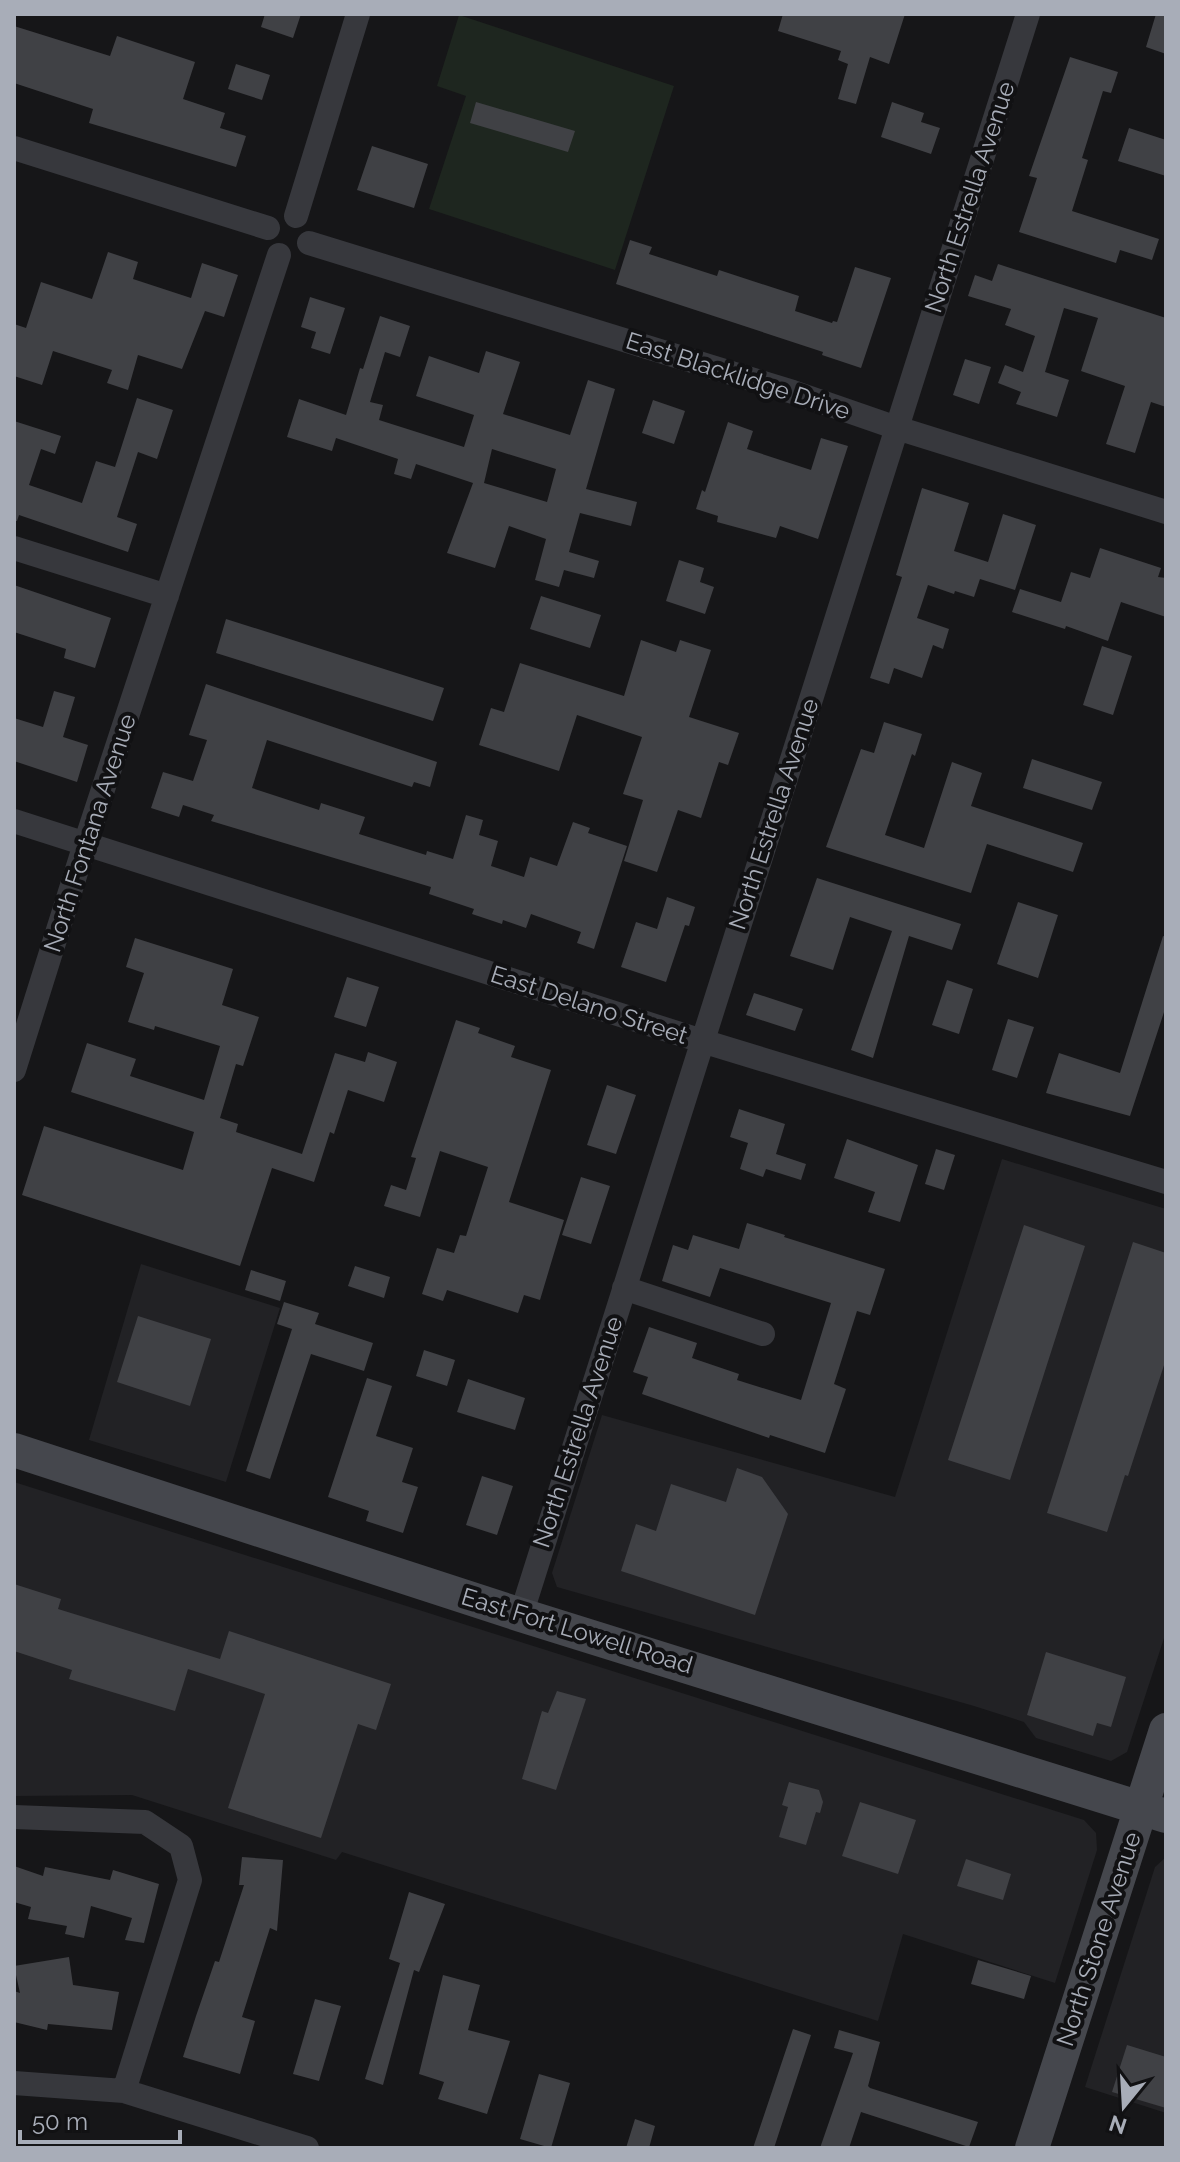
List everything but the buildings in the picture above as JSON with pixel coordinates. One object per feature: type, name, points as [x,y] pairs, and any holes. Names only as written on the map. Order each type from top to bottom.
[{"type":"main road","name":"East Fort Lowell Road","points":[[14,1450],[521,1615],[1153,1812]]},
{"type":"main road","name":"North Stone Avenue","points":[[1032,2148],[1153,1812],[1166,1730]]},
{"type":"street","points":[[296,216],[358,14]]},
{"type":"street","name":"North Estrella Avenue","points":[[521,1615],[1028,14]]},
{"type":"street","points":[[14,148],[268,228]]},
{"type":"street","points":[[278,216],[296,216],[304,221],[309,230],[309,243],[299,255],[286,258],[267,242],[268,228],[278,216]]},
{"type":"street","name":"East Blacklidge Drive","points":[[309,243],[793,392],[897,428],[1166,512]]},
{"type":"street","name":"North Fontana Avenue","points":[[14,1070],[279,255]]},
{"type":"street","points":[[14,548],[167,596]]},
{"type":"street","name":"East Delano Street","points":[[14,821],[702,1041],[1166,1182]]},
{"type":"street","points":[[624,1288],[763,1334]]},
{"type":"street","points":[[14,1817],[145,1822],[181,1846],[190,1880],[124,2091]]},
{"type":"street","points":[[14,2083],[124,2091],[307,2148]]},
{"type":"shaded area","points":[[459,15],[674,86],[615,270],[429,209],[466,96],[437,86]]},
{"type":"shaded area","points":[[1002,1159],[1166,1209],[1166,1632],[1127,1752],[1111,1761],[1036,1738],[1024,1722],[974,1706],[557,1587],[552,1573],[602,1415],[895,1497]]},
{"type":"shaded area","points":[[141,1264],[280,1308],[226,1482],[89,1440]]},
{"type":"shaded area","points":[[14,1482],[1084,1820],[1096,1833],[1097,1850],[1055,1983],[903,1934],[878,2021],[342,1852],[336,1860],[132,1795],[14,1796]]},
{"type":"shaded area","points":[[1166,1857],[1166,2113],[1085,2087],[1155,1867]]}]
